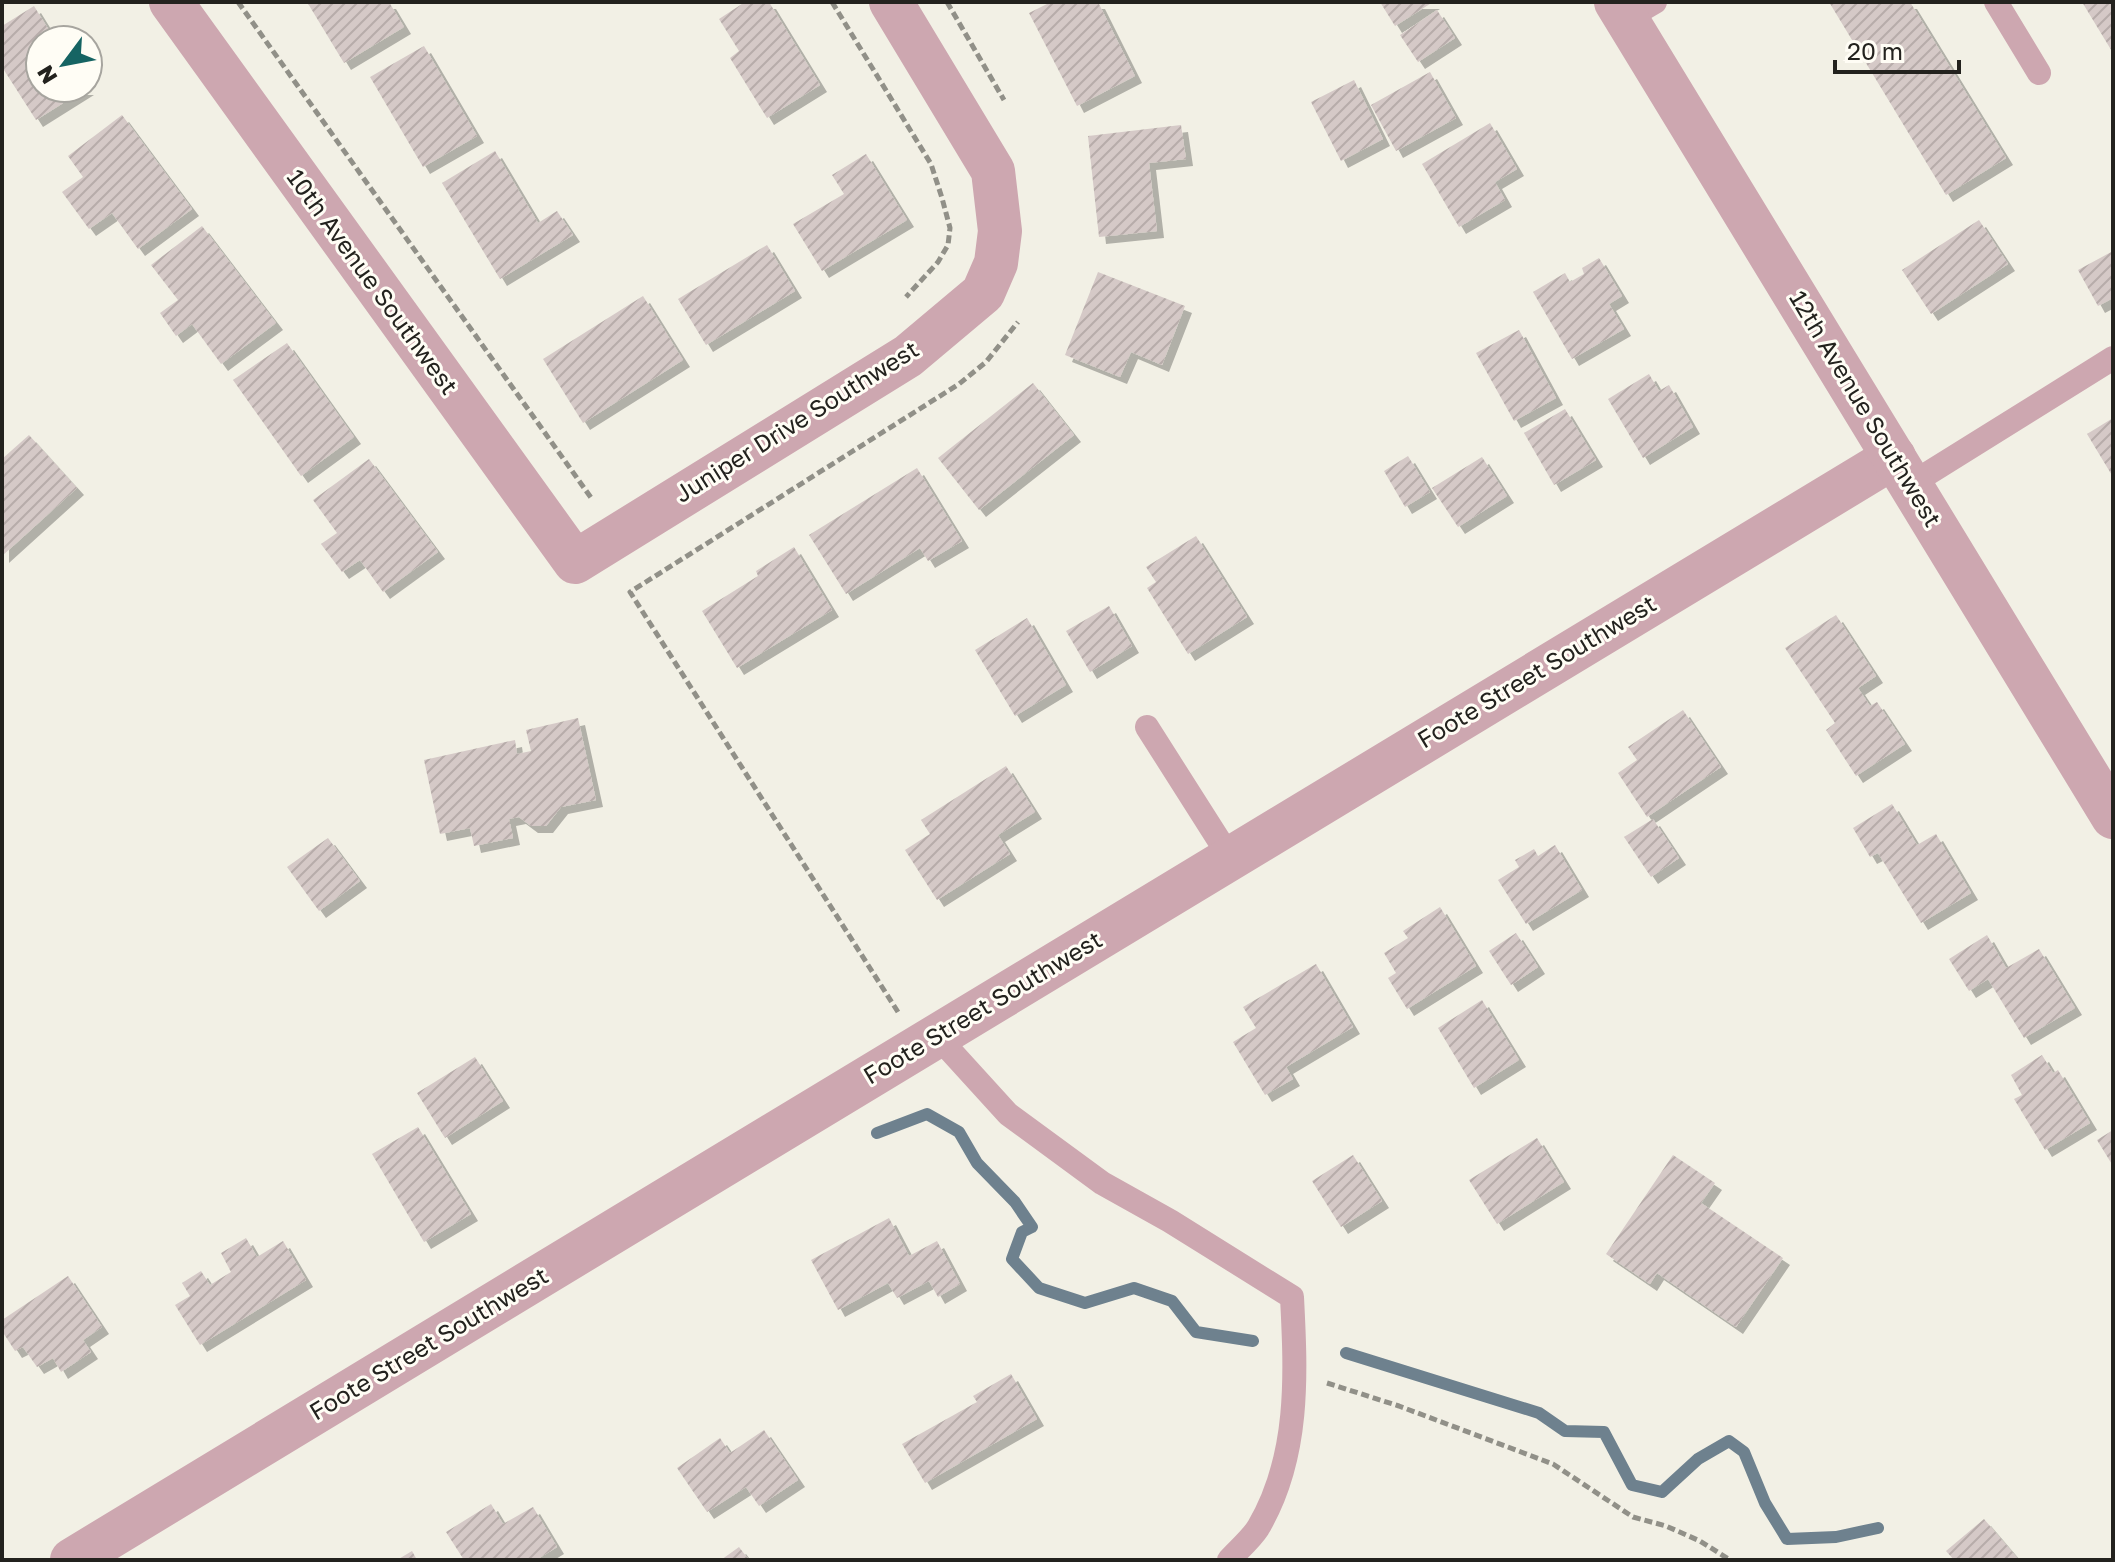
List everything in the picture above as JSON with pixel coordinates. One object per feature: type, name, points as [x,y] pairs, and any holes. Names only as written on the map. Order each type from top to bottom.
[{"type":"street","name":"10th Avenue Southwest","points":[[171,2],[575,562]]},
{"type":"street","name":"Juniper Drive Southwest","points":[[575,562],[908,356],[983,293],[996,263],[1000,231],[993,171],[891,2]]},
{"type":"street","name":"12th Avenue Southwest","points":[[1632,8],[1902,471],[2113,817]]},
{"type":"street","name":"Foote Street Southwest","points":[[72,1560],[1229,856],[1902,471]]},
{"type":"lane","points":[[1996,2],[2039,73]]},
{"type":"lane","points":[[1902,471],[2113,358]]},
{"type":"lane","points":[[1147,727],[1229,856]]},
{"type":"lane","points":[[929,1041],[1008,1114],[1102,1183],[1170,1221],[1292,1297],[1296,1374],[1291,1435],[1279,1482],[1257,1530],[1229,1560]]},
{"type":"path","points":[[238,2],[592,500],[605,491]]},
{"type":"path","points":[[832,2],[931,164],[950,228],[948,245],[938,262],[903,301]]},
{"type":"path","points":[[947,2],[1007,104]]},
{"type":"path","points":[[929,1041],[630,592],[959,384],[986,362],[1016,327],[1022,313]]},
{"type":"path","points":[[1296,1374],[1399,1406],[1553,1464],[1633,1517],[1666,1526],[1700,1541],[1730,1560]]},
{"type":"building","points":[[307,2],[389,2],[404,27],[344,63]]},
{"type":"building","points":[[745,2],[769,2],[820,85],[767,118],[730,58],[739,51],[719,19]]},
{"type":"building","points":[[1051,2],[1098,2],[1135,76],[1077,106],[1029,13]]},
{"type":"building","points":[[1380,2],[1433,2],[1395,26]]},
{"type":"building","points":[[1829,2],[1910,2],[2006,158],[1946,195]]},
{"type":"building","points":[[2082,2],[2113,2],[2113,53]]},
{"type":"building","points":[[34,6],[45,24],[24,24],[24,101],[2,67],[2,26]]},
{"type":"building","points":[[1437,10],[1455,38],[1418,62],[1400,35]]},
{"type":"building","points":[[424,46],[477,136],[423,167],[370,77]]},
{"type":"building","points":[[1430,72],[1456,118],[1396,151],[1371,105]]},
{"type":"building","points":[[1354,80],[1383,139],[1341,161],[1311,102]]},
{"type":"building","points":[[26,104],[62,104],[36,120]]},
{"type":"building","points":[[122,115],[192,209],[138,249],[112,213],[89,229],[62,192],[83,177],[68,156]]},
{"type":"building","points":[[1490,123],[1517,169],[1495,182],[1505,200],[1459,227],[1422,164]]},
{"type":"building","points":[[1181,125],[1186,159],[1149,163],[1157,231],[1099,237],[1088,136]]},
{"type":"building","points":[[495,151],[538,223],[557,211],[573,235],[500,279],[442,183]]},
{"type":"building","points":[[866,154],[907,220],[822,271],[793,224],[844,194],[832,175]]},
{"type":"building","points":[[1979,220],[2008,264],[1931,314],[1902,270]]},
{"type":"building","points":[[202,226],[276,323],[221,364],[192,324],[176,336],[160,313],[178,300],[151,265]]},
{"type":"building","points":[[767,245],[795,291],[706,345],[678,299]]},
{"type":"building","points":[[2113,251],[2113,298],[2098,306],[2078,270]]},
{"type":"building","points":[[1599,258],[1622,296],[1609,304],[1624,329],[1572,359],[1533,292],[1565,273],[1570,282],[1584,274],[1582,268]]},
{"type":"building","points":[[1098,272],[1185,306],[1162,365],[1131,352],[1120,377],[1065,355]]},
{"type":"building","points":[[643,296],[683,360],[583,423],[543,359]]},
{"type":"building","points":[[1519,330],[1556,398],[1514,421],[1476,353]]},
{"type":"building","points":[[287,343],[354,437],[301,476],[233,380]]},
{"type":"building","points":[[1649,374],[1659,391],[1669,385],[1693,427],[1643,458],[1608,399]]},
{"type":"building","points":[[1033,383],[1074,435],[979,510],[938,458]]},
{"type":"building","points":[[1565,409],[1596,460],[1554,485],[1524,433]]},
{"type":"building","points":[[2113,418],[2113,477],[2087,434]]},
{"type":"building","points":[[29,435],[77,488],[2,556],[2,459]]},
{"type":"building","points":[[1408,456],[1430,492],[1405,507],[1384,471]]},
{"type":"building","points":[[1482,457],[1507,496],[1458,527],[1432,488]]},
{"type":"building","points":[[369,459],[438,552],[383,592],[360,560],[342,572],[321,544],[337,533],[313,500]]},
{"type":"building","points":[[917,468],[962,541],[928,561],[920,548],[846,594],[809,535]]},
{"type":"building","points":[[1196,536],[1247,617],[1188,654],[1147,588],[1156,582],[1146,567]]},
{"type":"building","points":[[794,547],[832,610],[737,668],[702,611],[758,576],[756,571]]},
{"type":"building","points":[[1109,606],[1132,646],[1090,672],[1066,631]]},
{"type":"building","points":[[1836,615],[1876,676],[1858,688],[1870,706],[1877,702],[1905,744],[1856,776],[1826,730],[1835,723],[1785,648]]},
{"type":"building","points":[[1027,618],[1066,685],[1015,716],[975,650]]},
{"type":"building","points":[[1683,710],[1721,767],[1647,817],[1618,773],[1637,760],[1628,747]]},
{"type":"building","points":[[578,718],[596,800],[561,807],[546,826],[531,826],[519,817],[509,819],[513,838],[474,846],[470,828],[440,834],[424,760],[515,740],[517,754],[531,751],[526,730]]},
{"type":"building","points":[[1006,766],[1035,812],[998,835],[1010,854],[937,900],[905,850],[930,834],[921,820]]},
{"type":"building","points":[[1892,804],[1917,845],[1936,834],[1971,893],[1921,923],[1878,853],[1870,857],[1853,828]]},
{"type":"building","points":[[1653,819],[1679,858],[1651,877],[1624,837]]},
{"type":"building","points":[[328,838],[360,881],[319,911],[287,867]]},
{"type":"building","points":[[1555,845],[1582,890],[1526,924],[1498,880],[1519,867],[1515,860],[1534,849],[1538,856]]},
{"type":"building","points":[[1440,907],[1476,966],[1407,1009],[1388,978],[1396,973],[1384,953],[1408,938],[1403,931]]},
{"type":"building","points":[[1516,933],[1538,967],[1511,985],[1489,951]]},
{"type":"building","points":[[1987,935],[2006,968],[2039,949],[2075,1008],[2024,1038],[1988,979],[1969,991],[1949,959]]},
{"type":"building","points":[[1316,964],[1353,1027],[1286,1067],[1293,1079],[1265,1095],[1233,1042],[1256,1028],[1243,1007]]},
{"type":"building","points":[[1482,1000],[1519,1060],[1474,1088],[1438,1028]]},
{"type":"building","points":[[2042,1055],[2053,1073],[2058,1070],[2090,1123],[2045,1150],[2014,1099],[2022,1095],[2011,1075]]},
{"type":"building","points":[[475,1057],[503,1101],[445,1138],[417,1093]]},
{"type":"building","points":[[418,1127],[471,1214],[424,1242],[372,1154]]},
{"type":"building","points":[[2113,1130],[2113,1166],[2097,1140]]},
{"type":"building","points":[[1537,1138],[1564,1182],[1497,1224],[1469,1180]]},
{"type":"building","points":[[1353,1155],[1382,1201],[1341,1227],[1312,1181]]},
{"type":"building","points":[[1673,1155],[1715,1183],[1701,1203],[1783,1258],[1736,1327],[1657,1273],[1650,1284],[1606,1254]]},
{"type":"building","points":[[889,1218],[909,1256],[937,1241],[960,1284],[938,1297],[929,1281],[897,1298],[888,1283],[838,1310],[811,1260]]},
{"type":"building","points":[[246,1238],[257,1257],[283,1241],[306,1280],[200,1345],[175,1305],[190,1296],[182,1283],[201,1271],[210,1285],[231,1272],[221,1253]]},
{"type":"building","points":[[68,1276],[102,1327],[83,1340],[91,1352],[61,1372],[53,1358],[37,1367],[23,1347],[15,1351],[2,1331],[2,1320]]},
{"type":"building","points":[[1011,1374],[1037,1419],[925,1483],[902,1444],[977,1402],[973,1396]]},
{"type":"building","points":[[764,1430],[798,1480],[759,1506],[746,1487],[707,1512],[677,1468],[720,1438],[730,1453]]},
{"type":"building","points":[[491,1504],[503,1524],[533,1507],[557,1547],[536,1560],[464,1560],[446,1532]]},
{"type":"building","points":[[1984,1519],[2019,1560],[1954,1560],[1946,1551]]},
{"type":"building","points":[[739,1547],[749,1560],[721,1560]]},
{"type":"building","points":[[412,1551],[417,1560],[397,1560]]},
{"type":"waterway","points":[[877,1133],[927,1114],[959,1132],[977,1163],[1015,1202],[1032,1227],[1022,1232],[1012,1259],[1039,1288],[1085,1303],[1134,1288],[1172,1301],[1196,1332],[1253,1341]]},
{"type":"waterway","points":[[1346,1353],[1539,1413],[1565,1431],[1604,1432],[1632,1485],[1662,1492],[1698,1459],[1729,1441],[1744,1452],[1765,1503],[1787,1539],[1836,1537],[1878,1528]]}]
